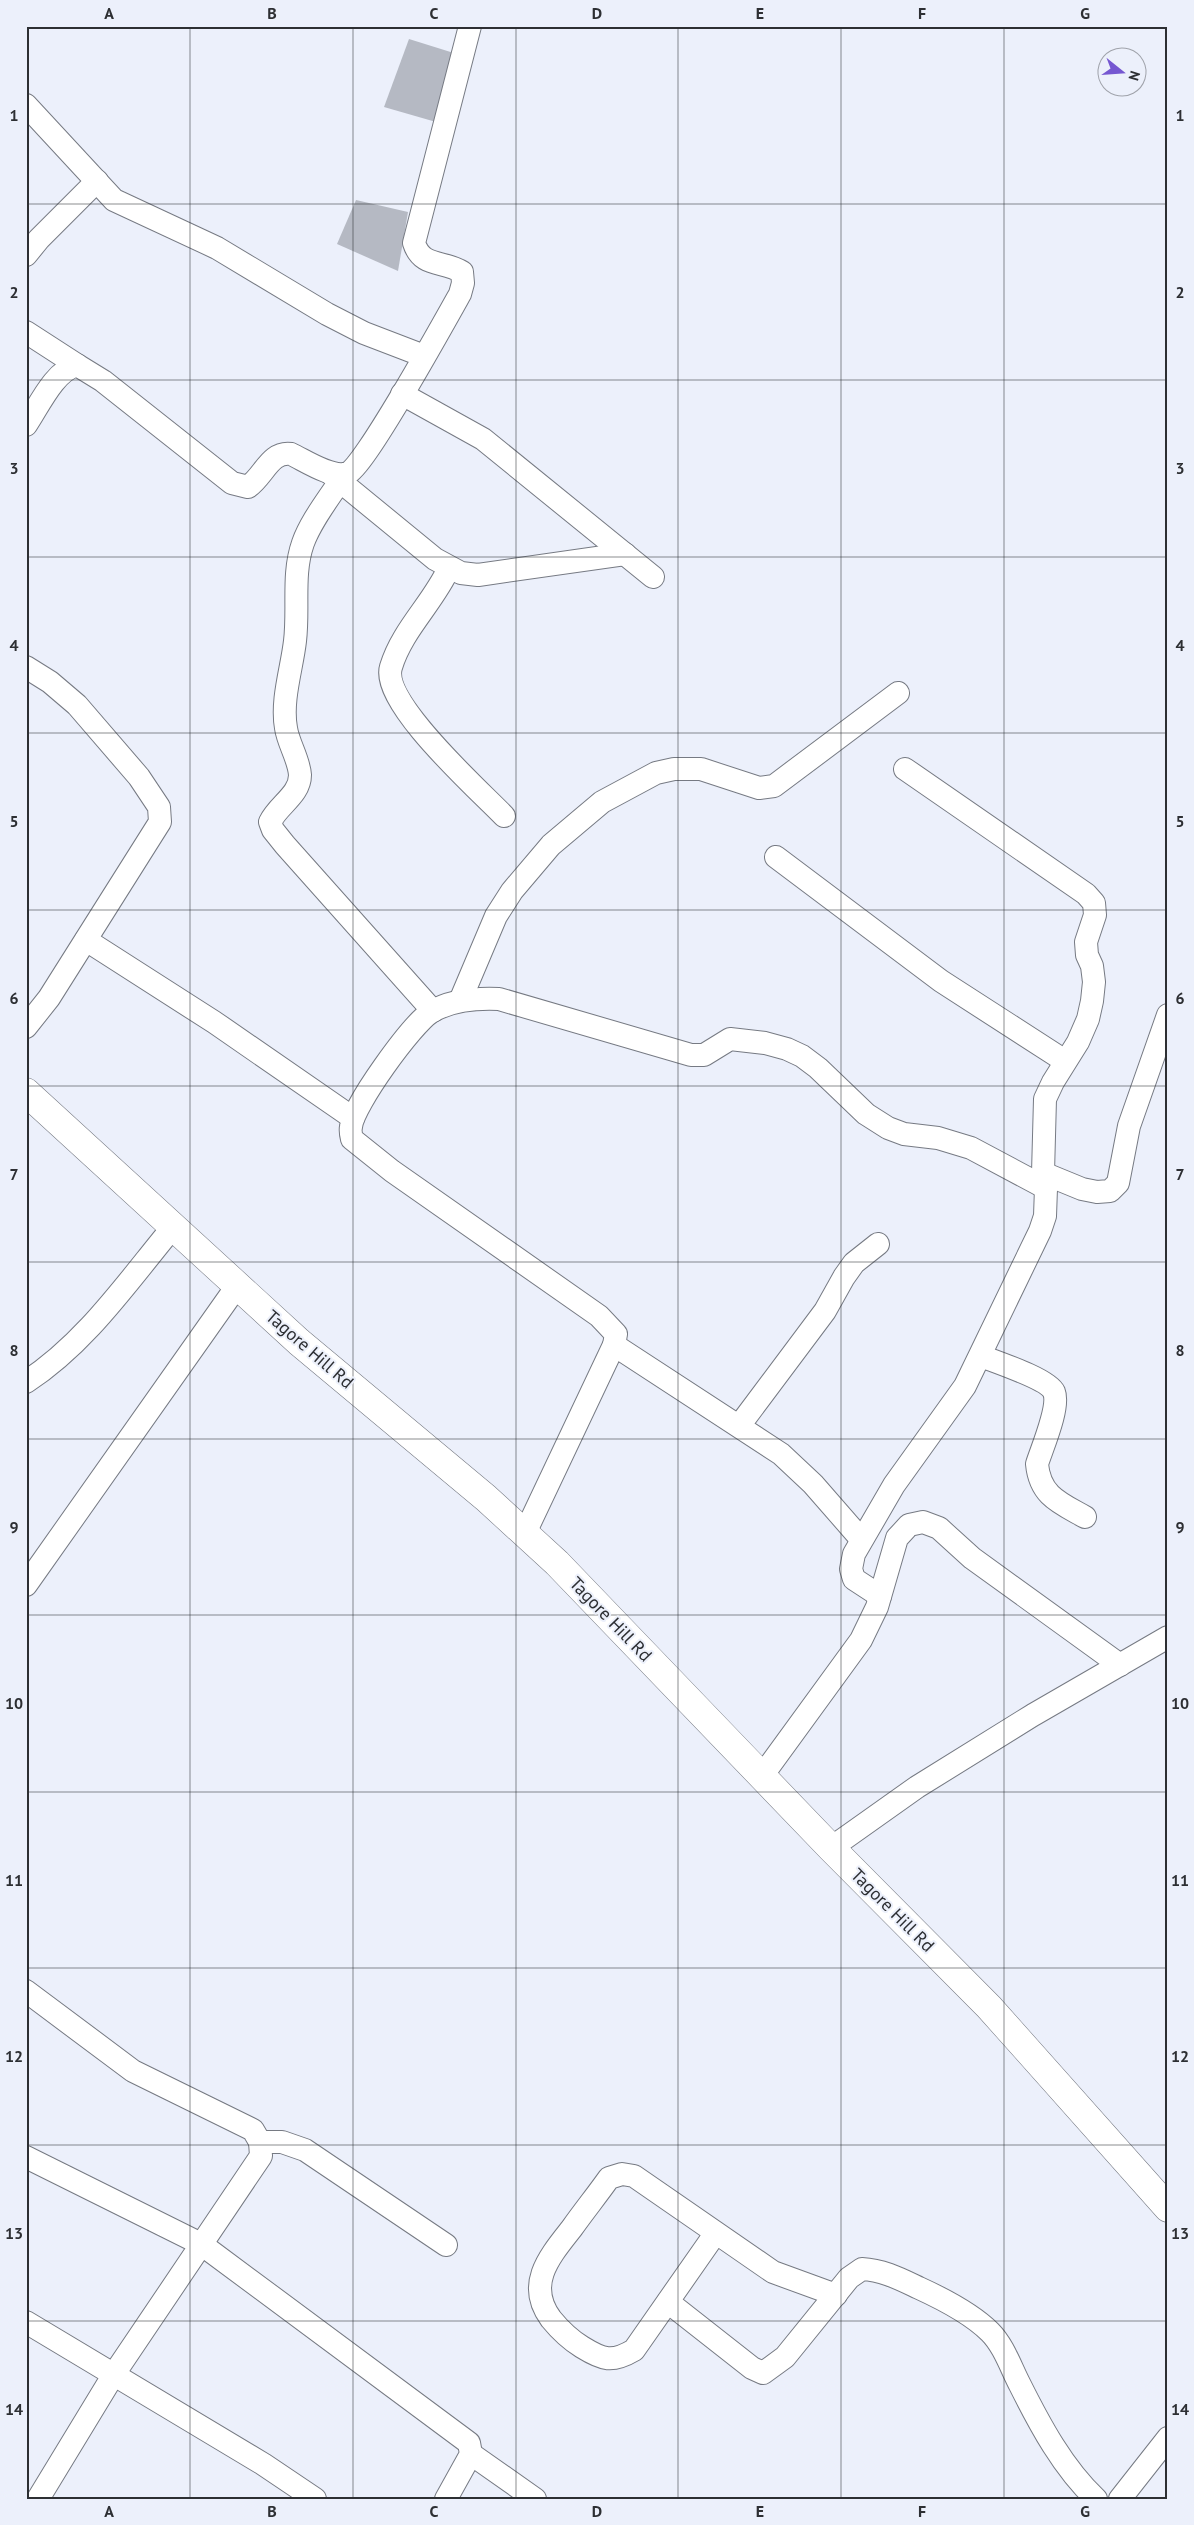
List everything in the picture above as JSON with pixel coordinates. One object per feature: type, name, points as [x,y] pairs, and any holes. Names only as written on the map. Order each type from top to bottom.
[{"type":"main road","name":"Tagore Hill Rd","points":[[26,1092],[298,1342],[525,1533],[557,1563],[831,1848],[988,2007],[1161,2199]]},
{"type":"street","points":[[334,476],[350,473],[359,464],[402,394],[460,294],[464,283],[462,272],[453,266],[424,260],[417,253],[414,243],[470,26]]},
{"type":"street","points":[[26,105],[114,200],[217,248],[342,321],[424,356]]},
{"type":"street","points":[[26,255],[38,239],[97,181]]},
{"type":"street","points":[[26,332],[103,381],[232,483],[248,486],[255,482],[274,458],[283,453],[291,454],[334,476],[449,568],[461,573],[478,575],[625,554]]},
{"type":"street","points":[[26,425],[52,386],[68,368],[77,365]]},
{"type":"street","points":[[402,394],[483,439],[653,577]]},
{"type":"street","points":[[334,476],[308,531],[297,561],[296,639],[285,708],[286,728],[300,775],[296,789],[289,800],[276,811],[270,822],[273,830],[285,845],[432,1011]]},
{"type":"street","points":[[449,568],[432,600],[399,646],[390,669],[391,685],[397,699],[407,714],[504,816]]},
{"type":"street","points":[[26,667],[50,682],[77,704],[139,777],[159,807],[160,822],[49,998],[26,1027]]},
{"type":"street","points":[[460,1001],[496,916],[512,891],[551,845],[602,802],[656,773],[674,769],[701,769],[759,788],[774,786],[898,693]]},
{"type":"street","points":[[880,1596],[854,1579],[851,1569],[854,1554],[861,1539],[922,1444],[965,1386],[1040,1231],[1047,1203],[1044,1181],[1045,1099],[1065,1061],[1078,1042],[1088,1020],[1094,982],[1092,966],[1087,955],[1086,942],[1095,915],[1094,904],[1086,894],[905,769]]},
{"type":"street","points":[[776,857],[941,981],[1065,1061]]},
{"type":"street","points":[[86,940],[207,1017],[353,1118]]},
{"type":"street","points":[[525,1533],[614,1345],[616,1334],[599,1316],[362,1149],[352,1139],[350,1128],[353,1118],[378,1076],[418,1022],[432,1011],[460,1001],[479,998],[498,999],[691,1055],[704,1056],[730,1039],[765,1043],[787,1049],[802,1056],[818,1068],[860,1109],[888,1128],[904,1134],[938,1138],[971,1148],[1044,1181],[1098,1192],[1110,1191],[1118,1183],[1130,1126],[1168,1015]]},
{"type":"street","points":[[26,1382],[63,1355],[74,1344],[173,1227]]},
{"type":"street","points":[[739,1426],[825,1311],[844,1276],[854,1264],[878,1244]]},
{"type":"street","points":[[26,1585],[238,1286]]},
{"type":"street","points":[[614,1345],[763,1441],[799,1470],[861,1539]]},
{"type":"street","points":[[981,1356],[1045,1383],[1054,1392],[1056,1405],[1038,1464],[1038,1473],[1042,1486],[1054,1500],[1085,1517]]},
{"type":"street","points":[[762,1776],[852,1657],[870,1624],[897,1538],[909,1525],[923,1522],[939,1528],[972,1558],[1129,1661]]},
{"type":"street","points":[[831,1848],[917,1787],[1033,1714],[1129,1661],[1168,1637]]},
{"type":"street","points":[[26,1991],[133,2071],[162,2087],[239,2121],[254,2130],[260,2142],[261,2156],[114,2374],[39,2495]]},
{"type":"street","points":[[260,2142],[282,2142],[305,2150],[446,2246]]},
{"type":"street","points":[[26,2157],[201,2244],[469,2443],[471,2454],[446,2499]]},
{"type":"street","points":[[715,2234],[634,2350],[613,2359],[590,2352],[571,2341],[560,2330],[540,2301],[540,2283],[554,2251],[609,2178],[622,2174],[634,2176],[715,2234],[773,2272],[836,2294]]},
{"type":"street","points":[[668,2302],[752,2368],[762,2373],[785,2357],[849,2278],[862,2269],[874,2270],[930,2293],[979,2322],[992,2333],[1030,2407],[1077,2480],[1096,2499]]},
{"type":"street","points":[[26,2322],[263,2464],[315,2499]]},
{"type":"street","points":[[1120,2499],[1168,2438]]},
{"type":"street","points":[[471,2454],[535,2499]]},
{"type":"building","points":[[409,39],[457,54],[436,122],[384,107]]},
{"type":"building","points":[[356,200],[408,212],[398,271],[337,244]]}]
